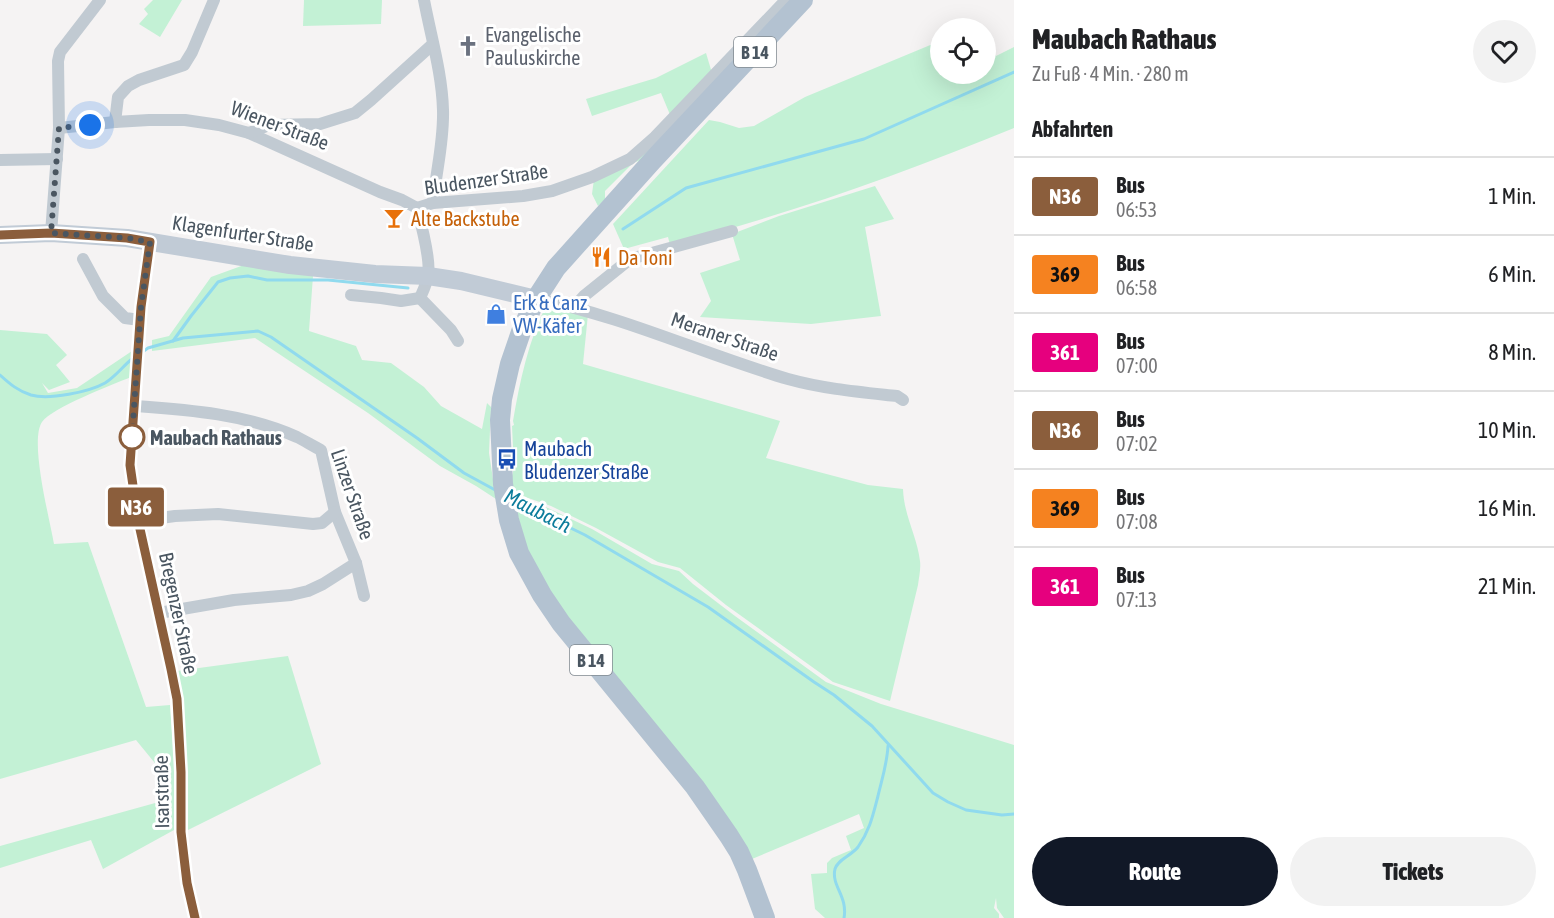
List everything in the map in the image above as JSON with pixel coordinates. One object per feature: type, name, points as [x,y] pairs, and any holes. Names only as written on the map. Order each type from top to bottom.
[{"type":"main road","name":"B 14","points":[[765,918],[747,870],[729,836],[695,787],[561,623],[542,595],[519,553],[506,506],[500,420],[510,364],[522,329],[536,298],[556,268],[803,0]]},
{"type":"street","points":[[0,236],[51,233],[59,128],[57,74],[60,52],[100,0]]},
{"type":"street","points":[[115,122],[118,97],[128,86],[184,65],[192,52],[214,0]]},
{"type":"street","points":[[424,0],[442,90],[443,112],[442,140],[433,203]]},
{"type":"street","name":"Bludenzer Straße","points":[[417,208],[433,203],[523,196],[552,191],[592,177],[630,159],[655,137],[786,0]]},
{"type":"street","points":[[249,133],[269,125],[320,124],[355,112],[433,44]]},
{"type":"street","name":"Wiener Straße","points":[[59,128],[115,122],[186,120],[219,125],[249,133],[417,208]]},
{"type":"street","points":[[0,160],[57,159]]},
{"type":"street","points":[[417,208],[429,269],[420,298]]},
{"type":"street","points":[[574,306],[630,259],[732,231]]},
{"type":"street","name":"Klagenfurter Straße","points":[[51,233],[127,238],[290,265],[375,274],[428,276]]},
{"type":"street","name":"Bregenzer Straße","points":[[150,242],[141,307],[130,465],[138,520],[177,699]]},
{"type":"street","points":[[83,259],[102,296],[125,318],[140,320]]},
{"type":"street","points":[[428,276],[536,298]]},
{"type":"street","points":[[351,295],[401,301],[420,298]]},
{"type":"street","points":[[420,298],[451,330],[458,341]]},
{"type":"street","name":"Meraner Straße","points":[[536,298],[574,306],[637,326],[710,354],[789,379],[825,388],[897,396],[903,400]]},
{"type":"street","name":"Linzer Straße","points":[[135,406],[222,415],[296,436],[321,450],[336,512],[356,563],[364,596]]},
{"type":"street","points":[[138,520],[219,514],[313,524],[322,523],[336,512]]},
{"type":"street","points":[[159,613],[234,600],[291,595],[308,591],[356,563]]},
{"type":"street","name":"Isarstraße","points":[[177,699],[181,772],[181,832],[187,883],[195,918]]},
{"type":"green space","points":[[153,0],[182,0],[160,37],[139,24],[148,14],[144,9]]},
{"type":"green space","points":[[304,0],[382,0],[381,24],[303,26]]},
{"type":"green space","points":[[930,45],[930,84],[996,84],[996,56],[1014,47],[1014,128],[887,177],[757,221],[670,245],[668,237],[624,249],[613,224],[709,120],[739,128],[754,126],[805,97]]},
{"type":"green space","points":[[706,53],[712,73],[671,117],[661,93],[592,116],[586,99],[656,78]]},
{"type":"green space","points":[[658,143],[641,160],[633,163],[605,191],[605,199],[598,206],[592,194],[594,179]]},
{"type":"green space","points":[[875,186],[894,219],[865,227],[881,316],[811,324],[700,317],[711,301],[700,273],[740,260],[732,234],[779,216]]},
{"type":"green space","points":[[244,265],[313,276],[309,331],[356,346],[362,360],[391,363],[424,387],[441,406],[482,429],[487,403],[491,407],[489,453],[496,499],[440,466],[368,413],[255,338],[152,351],[152,340],[169,336],[211,277]]},
{"type":"green space","points":[[547,304],[588,314],[583,364],[780,421],[766,458],[868,485],[903,489],[920,561],[920,570],[890,701],[833,682],[726,605],[680,568],[658,562],[551,506],[511,492],[510,483],[514,468],[512,426],[530,347]]},
{"type":"green space","points":[[0,330],[47,334],[67,355],[56,365],[70,382],[49,390],[42,383],[48,393],[77,388],[132,351],[131,377],[84,397],[48,416],[42,422],[38,446],[54,544],[88,542],[146,707],[170,705],[174,759],[174,830],[103,869],[91,840],[0,868],[0,846],[166,800],[168,779],[136,740],[0,779]]},
{"type":"green space","points":[[512,494],[592,529],[652,564],[679,571],[735,616],[826,682],[881,704],[1014,745],[1014,918],[1004,918],[997,908],[996,898],[994,908],[999,918],[825,918],[815,909],[811,874],[827,873],[827,863],[832,858],[851,850],[846,836],[864,828],[859,814],[752,859],[549,591],[526,546]]},
{"type":"green space","points":[[288,656],[321,764],[184,832],[177,671]]},
{"type":"waterway","points":[[623,229],[686,188],[864,139],[1014,72]]},
{"type":"waterway","points":[[173,341],[218,282],[230,278],[248,276],[267,280],[328,280],[408,288]]},
{"type":"waterway","name":"Maubach","points":[[141,353],[148,348],[183,338],[258,331],[271,337],[464,473],[497,491]]},
{"type":"waterway","name":"Maubach","points":[[0,375],[14,387],[31,395],[58,396],[105,383],[133,358]]},
{"type":"waterway","name":"Maubach","points":[[513,500],[585,535],[708,607],[834,695],[872,726],[933,793],[966,810],[1002,815],[1014,814]]},
{"type":"waterway","name":"Maubach","points":[[844,918],[844,903],[835,881],[835,869],[858,847],[868,828],[887,759],[888,746]]},
{"type":"bus line","name":"N36","points":[[0,235],[51,233],[127,238],[150,242],[141,307],[130,465],[138,520],[177,699],[181,772],[181,832],[187,883],[195,918]]},
{"type":"place","name":"Evangelische Pauluskirche","points":[[468,46]]},
{"type":"place","name":"Alte Backstube","points":[[394,218]]},
{"type":"place","name":"Da Toni","points":[[601,257]]},
{"type":"place","name":"Erk & Canz VW-Käfer","points":[[496,314]]},
{"type":"place","name":"Maubach Rathaus","points":[[132,437]]},
{"type":"place","name":"Maubach Bludenzer Straße","points":[[507,459]]},
{"type":"route","points":[[90,125],[59,128],[51,233],[127,238],[150,242],[141,307],[132,437]]}]
